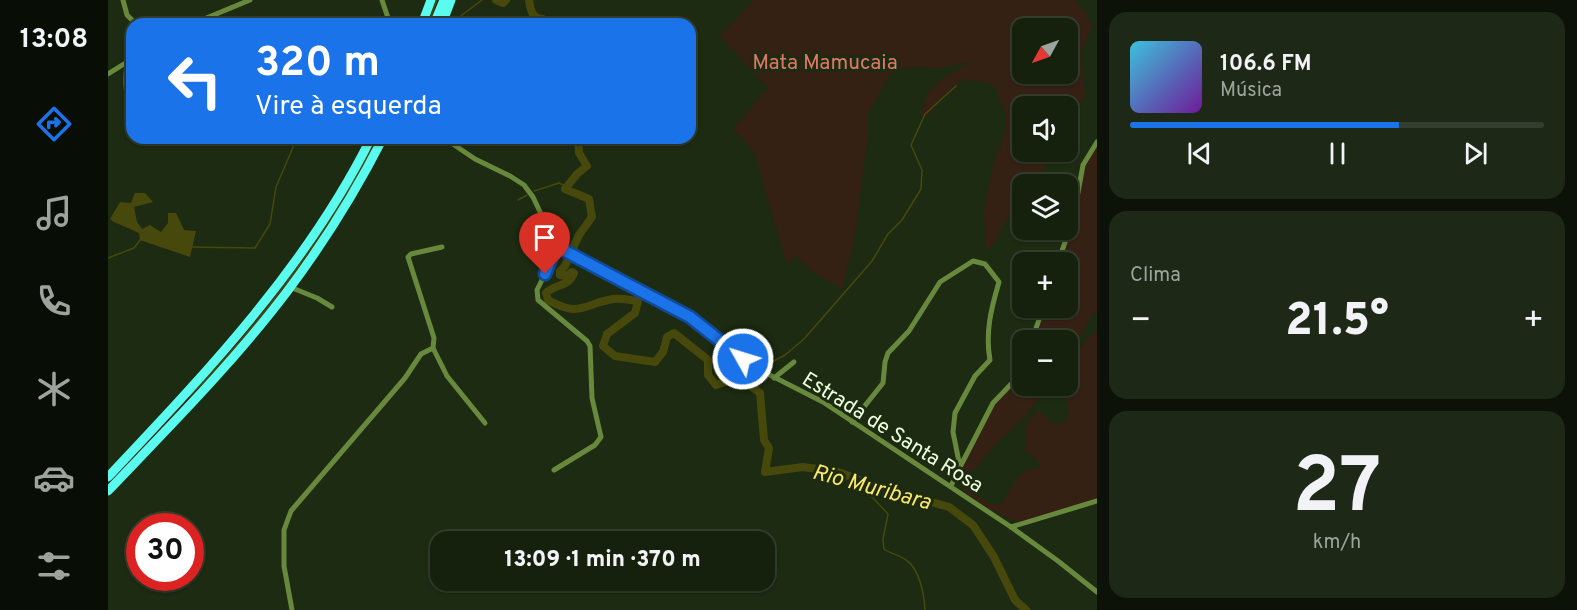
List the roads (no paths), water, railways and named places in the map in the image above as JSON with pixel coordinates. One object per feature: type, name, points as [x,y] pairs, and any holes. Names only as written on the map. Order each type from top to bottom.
[{"type":"highway","points":[[424,18],[431,0]]},
{"type":"highway","points":[[436,18],[444,0]]},
{"type":"highway","points":[[444,18],[451,0]]},
{"type":"highway","points":[[108,477],[179,402],[245,327],[336,203],[368,144]]},
{"type":"highway","points":[[108,493],[207,387],[290,286],[352,197],[380,144]]},
{"type":"highway","points":[[318,248],[344,217],[386,144]]},
{"type":"street","points":[[123,0],[130,18]]},
{"type":"street","points":[[206,18],[250,0]]},
{"type":"street","points":[[382,0],[387,18]]},
{"type":"street","points":[[108,74],[126,63]]},
{"type":"street","points":[[1062,252],[1073,220],[1083,165],[1097,142]]},
{"type":"street","name":"Estrada de Santa Rosa","points":[[452,144],[468,155],[524,185],[533,197],[557,244],[567,252],[690,317],[764,372],[823,402],[1011,527],[1097,592]]},
{"type":"street","points":[[554,470],[595,445],[601,437],[592,398],[590,346],[538,300],[537,290],[557,244]]},
{"type":"street","points":[[442,247],[411,254],[408,258],[434,338],[433,348],[447,376],[485,423]]},
{"type":"street","points":[[852,422],[883,383],[888,353],[909,331],[940,282],[973,261],[985,264],[999,282],[987,337],[990,360],[975,376],[955,413],[953,432],[960,466]]},
{"type":"street","points":[[290,286],[332,307]]},
{"type":"street","points":[[292,610],[284,566],[284,530],[291,511],[405,378],[421,354],[433,348]]},
{"type":"street","points":[[774,378],[794,362]]},
{"type":"street","points":[[951,486],[993,404],[1012,383]]},
{"type":"street","points":[[1011,527],[1097,501]]},
{"type":"waterway","points":[[430,18],[437,0]]},
{"type":"waterway","points":[[458,18],[482,0]]},
{"type":"waterway","name":"Rio Muribara","points":[[496,0],[503,3],[506,0]]},
{"type":"waterway","name":"Rio Muribara","points":[[529,0],[531,10],[539,18]]},
{"type":"waterway","points":[[765,371],[770,363],[785,355],[804,339],[872,261],[888,234],[902,220],[921,189],[922,170],[911,145],[925,114],[956,86]]},
{"type":"waterway","points":[[190,247],[255,248],[270,224],[276,187],[294,144]]},
{"type":"waterway","name":"Rio Muribara","points":[[578,144],[579,153],[587,166],[565,189],[589,199],[592,217],[579,235],[565,266],[560,271],[560,275],[566,276],[574,273],[572,278],[546,293],[548,300],[575,309],[613,299],[638,301],[635,313],[607,334],[603,346],[615,356],[655,362],[663,352],[667,337],[674,333],[708,360],[708,375],[716,385],[735,379],[743,381],[760,393],[764,440],[769,448],[765,472],[803,467],[838,472],[879,487],[949,507],[973,525],[994,557],[1015,600],[1026,610]]},
{"type":"waterway","points":[[190,396],[242,339],[290,278],[333,215],[372,149]]},
{"type":"waterway","points":[[534,191],[559,183],[565,186]]},
{"type":"waterway","points":[[518,200],[527,195]]},
{"type":"waterway","points":[[108,258],[134,248],[140,240]]},
{"type":"waterway","points":[[754,388],[762,375]]},
{"type":"waterway","points":[[838,472],[874,499],[888,514],[883,539],[884,549],[904,558],[911,564],[918,576],[925,610]]},
{"type":"park label","name":"Mata Mamucaia","points":[[825,62]]}]
